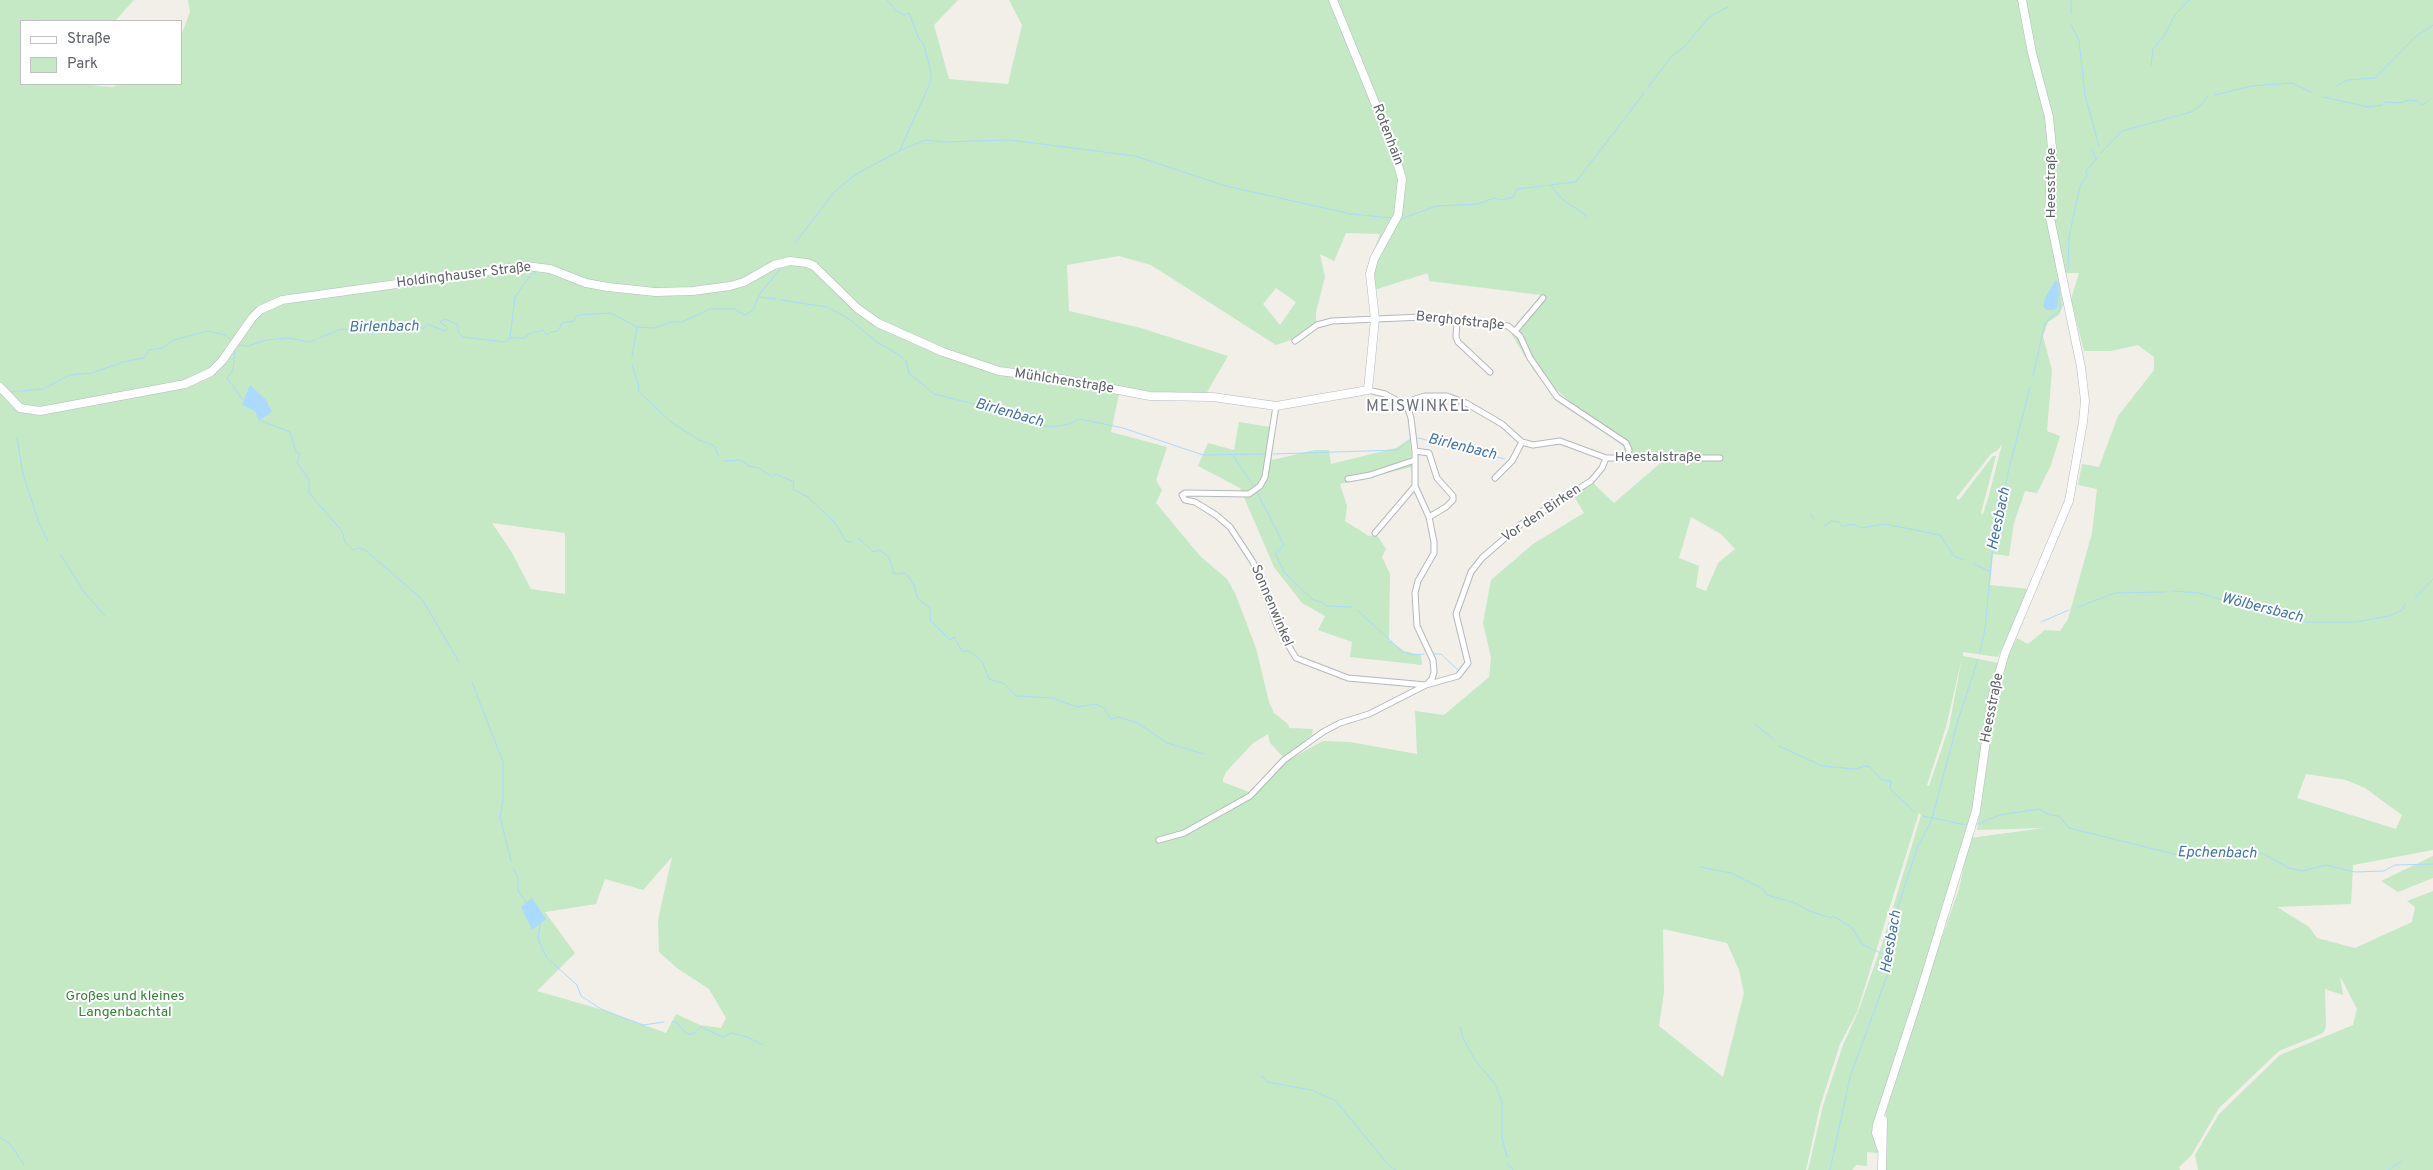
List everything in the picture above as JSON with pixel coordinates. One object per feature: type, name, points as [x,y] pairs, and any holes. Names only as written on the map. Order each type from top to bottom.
[{"type":"street","name":"Rotenhain","points":[[1333,0],[1391,142],[1402,179],[1398,215],[1374,259],[1370,274],[1375,319],[1368,390]]},
{"type":"street","name":"Heesstraße","points":[[1882,1170],[1882,1112],[1976,810],[1992,698],[2003,661],[2073,488],[2085,401],[2081,367],[2049,213],[2052,148],[2046,104],[2032,53],[2022,0]]},
{"type":"street","name":"Holdinghauser Straße","points":[[2,389],[20,408],[40,411],[186,384],[211,372],[260,310],[282,300],[526,266],[550,269],[586,283],[608,287],[655,292],[693,291],[730,286],[744,282],[774,265],[790,261]]},
{"type":"street","name":"Mühlchenstraße","points":[[790,261],[807,263],[814,266],[857,308],[878,323],[943,352],[985,367],[1020,375],[1061,379],[1150,396],[1213,397],[1276,406],[1368,390]]},
{"type":"street","points":[[1516,330],[1543,298]]},
{"type":"street","name":"Berghofstraße","points":[[1295,341],[1317,325],[1332,321],[1422,317],[1508,326],[1516,330],[1530,358],[1557,397],[1626,442],[1629,450],[1627,458]]},
{"type":"street","points":[[1457,320],[1458,342],[1490,372]]},
{"type":"street","points":[[1368,390],[1385,394],[1408,406]]},
{"type":"street","points":[[1408,406],[1415,399],[1425,396],[1454,398],[1502,424],[1522,442],[1512,461],[1495,478]]},
{"type":"street","name":"Sonnenwinkel","points":[[1276,406],[1265,477],[1260,486],[1249,494],[1186,493],[1183,494],[1183,498],[1196,502],[1216,515],[1230,528],[1253,562],[1278,628],[1296,658],[1348,678],[1426,685]]},
{"type":"street","points":[[1159,840],[1184,833],[1250,796],[1279,765],[1323,732],[1340,723],[1369,714],[1426,685],[1432,679],[1434,666],[1431,655],[1417,626],[1415,593],[1418,581],[1434,553],[1429,517],[1415,486],[1415,451],[1408,406]]},
{"type":"street","name":"Heestalstraße","points":[[1522,442],[1533,445],[1560,441],[1606,458],[1720,458]]},
{"type":"street","points":[[1415,451],[1429,453],[1437,478],[1453,496],[1453,500],[1446,508],[1429,517]]},
{"type":"street","name":"Vor den Birken","points":[[1426,685],[1458,676],[1468,663],[1456,614],[1468,579],[1475,566],[1520,525],[1591,481],[1602,468],[1606,458]]},
{"type":"street","points":[[1348,479],[1370,475],[1415,460]]},
{"type":"street","points":[[1375,533],[1415,486]]},
{"type":"green space","name":"Großes und kleines Langenbachtal","points":[[0,0],[134,0],[116,20],[20,20],[20,85],[91,85],[112,87],[118,85],[182,85],[182,33],[190,12],[188,0],[958,0],[934,25],[949,79],[1008,84],[1022,25],[1009,0],[2433,0],[2433,850],[2353,865],[2351,904],[2277,907],[2309,927],[2317,938],[2355,948],[2412,922],[2415,907],[2407,901],[2433,891],[2433,1170],[2198,1170],[2195,1155],[2219,1114],[2280,1055],[2353,1025],[2357,1009],[2340,976],[2343,995],[2325,989],[2326,1027],[2323,1033],[2279,1051],[2219,1108],[2191,1156],[2179,1167],[2180,1170],[1883,1170],[1886,1112],[1924,989],[1959,889],[1970,838],[2044,828],[1977,830],[1993,724],[2008,655],[2017,638],[2028,644],[2045,630],[2060,631],[2068,619],[2092,533],[2097,489],[2078,485],[2082,464],[2099,467],[2118,416],[2154,370],[2154,357],[2138,345],[2111,351],[2084,351],[2071,299],[2079,273],[2057,273],[2063,305],[2059,315],[2048,322],[2043,336],[2052,370],[2047,431],[2060,436],[2051,465],[2037,493],[2025,491],[2014,523],[2009,556],[1993,554],[1990,585],[2030,589],[1998,657],[1963,652],[1963,656],[1999,663],[1974,812],[1886,1085],[1879,1153],[1867,1152],[1867,1166],[1856,1165],[1852,1170],[1808,1170],[1823,1106],[1843,1045],[1858,1012],[1882,944],[1921,815],[1919,813],[1857,1012],[1840,1044],[1820,1106],[1806,1170],[0,1170]],"holes":[[[1346,233],[1380,234],[1365,273],[1374,290],[1428,273],[1429,281],[1541,295],[1512,335],[1534,371],[1624,447],[1624,456],[1664,460],[1614,503],[1592,482],[1574,496],[1584,513],[1533,544],[1491,580],[1483,623],[1491,658],[1489,677],[1444,715],[1415,711],[1417,754],[1350,742],[1323,741],[1275,767],[1254,791],[1249,792],[1223,782],[1223,779],[1226,772],[1253,743],[1268,734],[1270,743],[1284,758],[1312,735],[1313,729],[1289,728],[1288,724],[1274,713],[1269,702],[1256,648],[1235,593],[1227,579],[1200,556],[1156,503],[1162,490],[1156,480],[1167,447],[1111,432],[1119,394],[1163,400],[1203,399],[1228,356],[1141,328],[1069,311],[1067,265],[1119,256],[1151,265],[1276,345],[1291,340],[1316,325],[1316,312],[1325,277],[1320,254],[1334,261]],[[1276,288],[1296,302],[1280,325],[1263,304]],[[2002,444],[1983,514],[1981,513],[1996,456],[1993,456],[1959,500],[1956,498],[1991,454],[1998,450]],[[1691,517],[1721,534],[1735,549],[1718,563],[1706,591],[1696,587],[1699,566],[1679,558]],[[492,523],[565,533],[565,594],[531,589],[511,551]],[[1962,658],[1949,727],[1929,786],[1927,785],[1946,727]],[[2306,774],[2346,780],[2365,788],[2402,815],[2396,829],[2297,798]],[[672,857],[658,920],[659,952],[677,968],[709,989],[726,1018],[721,1028],[700,1025],[676,1014],[666,1033],[603,1010],[537,991],[575,953],[545,912],[596,904],[605,879],[643,890]],[[1663,929],[1727,943],[1739,970],[1744,993],[1723,1077],[1659,1026],[1664,992]]]},
{"type":"green space","points":[[1239,422],[1270,427],[1272,460],[1315,450],[1329,450],[1331,464],[1396,448],[1410,439],[1412,467],[1340,484],[1347,506],[1345,521],[1369,536],[1377,535],[1386,549],[1382,557],[1390,574],[1389,640],[1404,651],[1421,655],[1422,665],[1350,657],[1352,642],[1318,630],[1325,616],[1302,603],[1274,567],[1240,488],[1198,466],[1208,443],[1234,450]]},
{"type":"green space","points":[[2433,856],[2433,878],[2398,892],[2381,881]]},
{"type":"water","points":[[2055,281],[2057,281],[2059,294],[2057,308],[2046,310],[2043,306],[2045,298]]},
{"type":"water","points":[[250,385],[266,400],[272,412],[259,420],[255,411],[242,405]]},
{"type":"water","points":[[532,898],[546,919],[532,930],[521,907]]},
{"type":"waterway","points":[[887,0],[895,10],[905,15],[909,13],[919,39],[924,45],[931,73],[931,81],[900,150]]},
{"type":"waterway","points":[[2071,0],[2071,13]]},
{"type":"waterway","points":[[2151,65],[2153,49],[2164,36],[2175,15],[2189,0]]},
{"type":"waterway","points":[[1648,87],[1671,57],[1684,47],[1709,17],[1728,7]]},
{"type":"waterway","points":[[2071,25],[2079,40],[2085,95],[2099,146]]},
{"type":"waterway","points":[[2337,86],[2347,80],[2375,78],[2414,38],[2433,25]]},
{"type":"waterway","name":"Heesbach","points":[[2215,95],[2251,86],[2292,83],[2311,92]]},
{"type":"waterway","points":[[1401,219],[1436,206],[1478,204],[1494,198],[1502,200],[1513,197],[1517,189],[1576,182],[1644,93]]},
{"type":"waterway","name":"Heesbach","points":[[2101,153],[2122,131],[2191,112],[2201,105],[2208,96]]},
{"type":"waterway","name":"Heesbach","points":[[2324,97],[2368,107],[2382,105],[2385,102],[2400,103],[2409,100],[2417,101],[2422,105],[2428,101]]},
{"type":"waterway","points":[[795,243],[835,191],[855,175],[899,151],[925,140],[943,142],[1010,140],[1135,156],[1226,186],[1351,214],[1392,218]]},
{"type":"waterway","points":[[2092,150],[2096,159]]},
{"type":"waterway","name":"Heesbach","points":[[2068,269],[2069,237],[2080,186],[2087,176],[2086,171],[2098,157]]},
{"type":"waterway","points":[[1551,186],[1563,200],[1586,215],[1586,218]]},
{"type":"waterway","points":[[758,296],[781,268]]},
{"type":"waterway","points":[[510,338],[515,297],[530,276],[538,271]]},
{"type":"waterway","name":"Heesbach","points":[[2033,376],[2045,323],[2060,310],[2059,281]]},
{"type":"waterway","name":"Birlenbach","points":[[319,338],[341,329],[367,332],[392,328],[400,331],[418,325],[423,329],[427,324],[445,331],[448,328],[440,322],[445,319],[458,325],[458,331],[463,337],[505,342],[510,338],[525,338],[528,334],[543,330],[547,335],[550,332],[558,331],[562,323],[574,321],[577,315],[611,313],[637,327],[655,328],[672,322],[682,322],[710,309],[734,309],[745,315],[753,310],[758,297],[776,299]]},
{"type":"waterway","name":"Birlenbach","points":[[781,300],[827,307],[849,319],[878,343],[898,354],[906,361],[909,373],[934,394],[1023,416],[1029,423],[1053,427],[1069,424],[1079,419],[1123,428],[1203,455],[1265,454]]},
{"type":"waterway","points":[[632,356],[637,328]]},
{"type":"waterway","name":"Birlenbach","points":[[9,392],[43,389],[70,375],[92,373],[123,362],[144,358],[149,350],[162,348],[174,340],[207,331],[226,335],[232,341]]},
{"type":"waterway","name":"Birlenbach","points":[[237,345],[248,346],[266,340],[288,338],[310,342],[316,339]]},
{"type":"waterway","points":[[235,349],[233,370],[227,378],[243,400]]},
{"type":"waterway","points":[[632,365],[639,386],[638,391],[671,422],[699,440],[714,446],[719,456]]},
{"type":"waterway","name":"Heesbach","points":[[1980,652],[1985,629],[1992,555],[2008,473],[2030,387]]},
{"type":"waterway","points":[[259,420],[290,432],[296,452],[300,454],[297,463],[309,480],[309,493],[342,531],[345,542],[353,550],[358,548],[365,550],[422,599],[459,662]]},
{"type":"waterway","points":[[17,438],[23,474],[39,523],[48,541]]},
{"type":"waterway","name":"Birlenbach","points":[[1418,438],[1505,459]]},
{"type":"waterway","name":"Birlenbach","points":[[1273,454],[1397,450],[1409,440]]},
{"type":"waterway","points":[[1233,455],[1253,486]]},
{"type":"waterway","points":[[724,461],[741,460],[749,466],[759,468],[772,477],[776,474],[794,482],[793,489],[808,497],[835,523],[846,541],[852,542]]},
{"type":"waterway","points":[[1257,492],[1284,545],[1275,554],[1285,573],[1313,600],[1322,602],[1327,606],[1351,607]]},
{"type":"waterway","points":[[1811,515],[1814,519]]},
{"type":"waterway","points":[[1825,526],[1831,521],[1839,522],[1842,526],[1853,524],[1861,528],[1885,524],[1940,535],[1954,556],[1964,560]]},
{"type":"waterway","points":[[858,538],[874,552],[879,550],[889,557],[894,574],[905,573],[914,585],[918,599],[930,608],[930,620],[950,640],[954,637],[962,651],[969,651],[982,661],[989,679],[1005,684],[1016,696],[1053,698],[1077,707],[1096,704],[1104,708],[1111,719],[1118,717],[1138,723],[1167,743],[1204,754]]},
{"type":"waterway","points":[[60,554],[85,593],[105,616]]},
{"type":"waterway","points":[[1974,564],[1989,571]]},
{"type":"waterway","name":"Wölbersbach","points":[[2415,598],[2433,579]]},
{"type":"waterway","name":"Wölbersbach","points":[[2173,591],[2199,593],[2297,622],[2355,622],[2389,616],[2402,610],[2405,604]]},
{"type":"waterway","name":"Wölbersbach","points":[[2078,607],[2115,593],[2165,592]]},
{"type":"waterway","points":[[1357,610],[1403,652],[1413,655],[1424,654]]},
{"type":"waterway","name":"Wölbersbach","points":[[2041,622],[2069,610]]},
{"type":"waterway","points":[[1432,654],[1441,654],[1459,671]]},
{"type":"waterway","name":"Heesbach","points":[[1830,1170],[1850,1077],[1891,965],[1894,919],[1917,849],[1932,819],[1958,720],[1978,659]]},
{"type":"waterway","points":[[472,682],[503,762],[503,801],[500,817],[511,861]]},
{"type":"waterway","points":[[1755,724],[1773,739]]},
{"type":"waterway","points":[[1779,746],[1822,766],[1855,769],[1865,766],[1870,767],[1882,780],[1891,781],[1890,789],[1916,813]]},
{"type":"waterway","name":"Epchenbach","points":[[1977,824],[2000,815],[2039,809],[2050,815],[2059,816],[2069,828],[2182,856],[2262,853],[2289,868],[2303,871],[2326,865],[2355,872],[2384,871],[2395,865],[2433,864]]},
{"type":"waterway","name":"Epchenbach","points":[[1923,816],[1966,825]]},
{"type":"waterway","points":[[1701,867],[1731,873],[1763,889],[1767,895],[1795,903],[1807,910],[1830,918],[1833,916],[1851,927],[1863,945],[1892,958]]},
{"type":"waterway","points":[[513,868],[518,877],[518,891],[527,903]]},
{"type":"waterway","points":[[540,924],[538,939],[547,958],[577,985],[581,996],[601,1009],[643,1025],[664,1022]]},
{"type":"waterway","points":[[672,1022],[676,1022],[687,1034],[693,1034],[701,1027],[723,1037],[731,1033],[747,1037],[763,1045]]},
{"type":"waterway","points":[[1460,1027],[1463,1038],[1475,1060],[1495,1084],[1502,1102],[1502,1138],[1507,1157]]},
{"type":"waterway","points":[[1262,1076],[1267,1082],[1311,1090],[1336,1101],[1390,1167],[1396,1170]]},
{"type":"waterway","points":[[0,1137],[11,1145],[24,1165]]},
{"type":"waterway","points":[[2388,1170],[2402,1161]]},
{"type":"waterway","points":[[1508,1164],[1513,1170]]},
{"type":"district","name":"MEISWINKEL","points":[[1418,408]]}]
